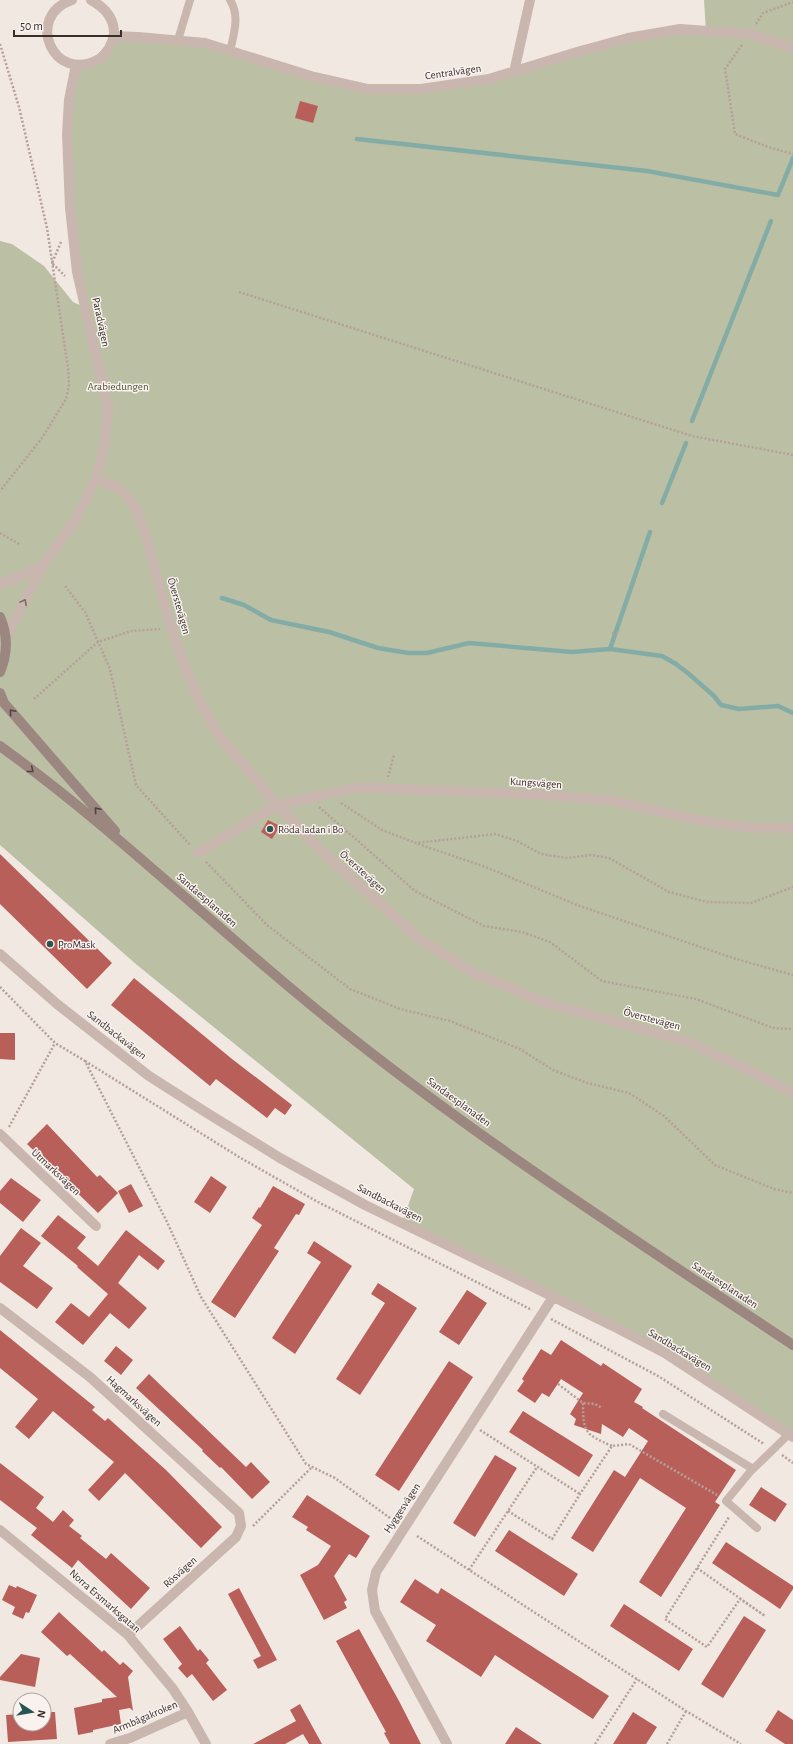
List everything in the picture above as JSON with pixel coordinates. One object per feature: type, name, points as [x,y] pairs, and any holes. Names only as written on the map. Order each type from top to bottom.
[{"type":"main road","points":[[0,616],[6,637],[5,659],[0,672]]},
{"type":"main road","name":"Sandaesplanaden","points":[[0,693],[4,703],[132,850]]},
{"type":"main road","name":"Sandaesplanaden","points":[[0,746],[132,850],[326,1018],[451,1113],[627,1235],[793,1344]]},
{"type":"street","points":[[64,1],[52,12],[47,25],[48,42],[54,53],[64,62],[76,65],[89,64],[103,57],[110,47],[114,36],[114,30],[110,17],[102,6],[91,0]]},
{"type":"street","points":[[514,72],[530,0]]},
{"type":"street","name":"Centralvägen","points":[[114,36],[205,43],[314,77],[367,89],[421,89],[490,79],[628,38],[680,29],[750,34],[793,48]]},
{"type":"street","name":"Paradvägen","points":[[6,637],[42,567],[77,517],[96,479],[105,442],[108,407],[77,272],[70,208],[67,134],[69,100],[76,65]]},
{"type":"street","name":"Överstevägen","points":[[96,479],[116,487],[127,495],[137,511],[146,536],[171,628],[198,698],[218,734],[277,805],[326,854],[418,937],[473,973],[547,1003],[686,1041],[745,1068],[793,1093]]},
{"type":"street","points":[[0,584],[42,567]]},
{"type":"street","name":"Kungsvägen","points":[[277,805],[310,799],[359,787],[386,787],[608,800],[703,820],[754,828],[793,828]]},
{"type":"street","points":[[198,853],[277,805]]},
{"type":"street","name":"Sandbackavägen","points":[[0,954],[57,1004],[149,1076],[280,1158],[365,1205],[666,1353],[791,1436]]},
{"type":"street","name":"Utmarksvägen","points":[[1,1138],[96,1226]]},
{"type":"street","name":"Hyggesvägen","points":[[447,1744],[375,1611],[372,1590],[376,1572],[553,1297]]},
{"type":"street","name":"Hagmarksvägen","points":[[0,1308],[90,1377],[239,1514],[241,1526],[236,1537]]},
{"type":"street","name":"Norra Ersmarksgatan","points":[[0,1530],[128,1635],[173,1689],[206,1744]]},
{"type":"street","name":"Rösvägen","points":[[128,1635],[236,1537]]},
{"type":"street","name":"Armbågakroken","points":[[110,1744],[130,1738],[188,1712]]},
{"type":"lane","points":[[178,40],[190,0]]},
{"type":"lane","points":[[230,0],[234,6],[236,23],[230,50]]},
{"type":"lane","points":[[663,1414],[753,1469]]},
{"type":"lane","points":[[757,1528],[726,1501],[753,1469],[791,1436]]},
{"type":"path","points":[[793,2],[763,13],[725,69],[735,134],[768,147],[793,154]]},
{"type":"path","points":[[0,44],[19,107],[46,228],[70,385],[66,399],[42,438],[0,491]]},
{"type":"path","points":[[240,292],[692,436],[793,456]]},
{"type":"path","points":[[0,533],[19,544]]},
{"type":"path","points":[[65,586],[85,612],[110,669],[136,785],[198,853],[268,925],[350,989],[400,1009],[450,1020],[520,1048],[553,1070],[587,1083],[629,1093],[664,1116],[716,1165],[774,1189],[793,1193]]},
{"type":"path","points":[[34,699],[98,642],[131,631],[171,628]]},
{"type":"path","points":[[612,632],[620,634]]},
{"type":"path","points":[[386,787],[394,755]]},
{"type":"path","points":[[310,799],[415,891],[484,926],[522,932],[550,942],[602,981],[696,1000],[774,1028],[793,1029]]},
{"type":"path","points":[[334,802],[341,803],[382,830],[483,866],[577,905],[733,958],[793,975]]},
{"type":"path","points":[[416,843],[494,834],[517,841],[541,854],[566,858],[592,855],[609,858],[669,892],[707,902],[751,903],[793,887]]},
{"type":"path","points":[[0,987],[55,1043],[239,1157],[318,1202],[542,1314],[658,1376],[768,1446]]},
{"type":"path","points":[[1,1138],[55,1043]]},
{"type":"path","points":[[85,1061],[167,1222],[201,1297],[306,1464],[335,1478],[390,1518]]},
{"type":"path","points":[[558,1384],[583,1403],[595,1404],[602,1408]]},
{"type":"path","points":[[583,1403],[584,1427],[589,1434],[612,1446],[630,1444],[726,1501]]},
{"type":"path","points":[[471,1424],[580,1494]]},
{"type":"path","points":[[508,1511],[552,1539],[612,1446]]},
{"type":"path","points":[[780,1454],[793,1463]]},
{"type":"path","points":[[236,1537],[251,1528],[312,1467]]},
{"type":"path","points":[[469,1570],[536,1467]]},
{"type":"path","points":[[697,1568],[765,1616],[740,1599],[707,1647],[665,1619],[697,1568],[735,1509]]},
{"type":"path","points":[[417,1536],[686,1711],[740,1744]]},
{"type":"path","points":[[595,1744],[637,1679]]},
{"type":"path","points":[[667,1744],[686,1711]]},
{"type":"green space","name":"Arabiedungen","points":[[704,0],[793,0],[793,1437],[665,1353],[402,1223],[414,1189],[137,965],[0,845],[0,241],[12,244],[44,266],[73,302],[84,307],[67,134],[76,65],[89,64],[114,36],[205,43],[367,89],[489,79],[628,38],[706,31]]},
{"type":"building","points":[[300,101],[318,106],[313,123],[295,118]]},
{"type":"building","name":"Röda ladan i Bo","points":[[268,820],[280,826],[272,839],[261,832]]},
{"type":"building","points":[[0,854],[112,963],[87,989],[0,904]]},
{"type":"building","points":[[134,978],[232,1059],[292,1105],[285,1115],[275,1108],[267,1118],[216,1079],[210,1086],[111,1005]]},
{"type":"building","points":[[0,1033],[15,1033],[15,1060],[0,1059]]},
{"type":"building","points":[[47,1124],[97,1177],[100,1175],[118,1193],[98,1213],[27,1144]]},
{"type":"building","points":[[211,1176],[227,1187],[210,1213],[194,1202]]},
{"type":"building","points":[[11,1178],[41,1200],[23,1222],[0,1203],[0,1191]]},
{"type":"building","points":[[131,1184],[143,1206],[129,1213],[118,1191]]},
{"type":"building","points":[[273,1186],[305,1204],[299,1215],[296,1214],[274,1248],[279,1251],[235,1318],[211,1302],[262,1225],[252,1218],[259,1207],[260,1208]]},
{"type":"building","points":[[58,1215],[86,1237],[77,1248],[98,1266],[126,1230],[165,1261],[158,1270],[139,1255],[118,1283],[147,1308],[129,1329],[110,1313],[83,1345],[55,1322],[71,1303],[89,1317],[108,1294],[77,1267],[78,1266],[41,1236]]},
{"type":"building","points":[[21,1228],[41,1243],[23,1266],[53,1288],[37,1309],[0,1282],[0,1256]]},
{"type":"building","points":[[314,1241],[352,1266],[295,1354],[272,1338],[321,1262],[307,1253]]},
{"type":"building","points":[[378,1283],[417,1308],[360,1395],[336,1379],[385,1303],[371,1294]]},
{"type":"building","points":[[467,1290],[487,1303],[459,1345],[439,1332]]},
{"type":"building","points":[[0,1330],[95,1407],[92,1410],[105,1421],[108,1418],[166,1470],[222,1527],[201,1548],[125,1473],[99,1501],[88,1490],[114,1462],[53,1411],[29,1439],[15,1427],[38,1399],[0,1368]]},
{"type":"building","points":[[561,1340],[601,1366],[603,1363],[642,1389],[634,1402],[736,1470],[715,1502],[720,1505],[661,1597],[639,1582],[686,1508],[640,1478],[593,1552],[571,1538],[614,1470],[625,1477],[648,1441],[629,1428],[623,1437],[602,1424],[601,1434],[574,1425],[576,1419],[570,1414],[583,1393],[561,1379],[549,1397],[542,1393],[535,1403],[517,1391],[524,1381],[522,1379],[541,1349],[551,1355]]},
{"type":"building","points":[[116,1346],[133,1360],[121,1375],[104,1361]]},
{"type":"building","points":[[449,1361],[473,1377],[399,1491],[375,1475]]},
{"type":"building","points":[[149,1374],[246,1467],[251,1462],[270,1482],[252,1499],[221,1467],[220,1468],[202,1451],[203,1450],[136,1388]]},
{"type":"building","points":[[523,1411],[593,1455],[579,1477],[509,1432]]},
{"type":"building","points":[[495,1455],[517,1468],[475,1537],[453,1523]]},
{"type":"building","points":[[0,1463],[44,1497],[36,1508],[53,1522],[63,1510],[74,1520],[69,1526],[82,1536],[80,1538],[106,1559],[111,1553],[150,1588],[131,1609],[78,1560],[72,1568],[31,1535],[37,1528],[0,1500]]},
{"type":"building","points":[[761,1487],[787,1504],[775,1522],[749,1505]]},
{"type":"building","points":[[307,1495],[370,1536],[356,1558],[349,1554],[334,1576],[347,1600],[344,1602],[347,1608],[324,1620],[300,1575],[318,1565],[331,1546],[306,1530],[308,1527],[292,1517]]},
{"type":"building","points":[[509,1530],[578,1574],[564,1596],[495,1551]]},
{"type":"building","points":[[726,1542],[793,1586],[793,1589],[780,1609],[712,1563]]},
{"type":"building","points":[[415,1579],[438,1594],[441,1588],[609,1696],[593,1719],[495,1655],[481,1677],[426,1641],[436,1625],[400,1602]]},
{"type":"building","points":[[9,1585],[16,1588],[17,1586],[37,1595],[29,1613],[26,1612],[23,1619],[12,1614],[15,1607],[2,1600]]},
{"type":"building","points":[[239,1588],[277,1660],[258,1669],[253,1660],[261,1656],[228,1594]]},
{"type":"building","points":[[624,1604],[693,1649],[679,1671],[610,1626]]},
{"type":"building","points":[[59,1612],[102,1652],[104,1650],[120,1665],[123,1662],[133,1671],[128,1677],[133,1711],[130,1708],[119,1710],[121,1724],[78,1735],[74,1708],[102,1702],[102,1699],[117,1697],[70,1654],[67,1656],[41,1632]]},
{"type":"building","points":[[744,1616],[766,1630],[723,1698],[701,1684]]},
{"type":"building","points":[[180,1626],[198,1651],[200,1649],[209,1660],[206,1663],[227,1690],[213,1701],[192,1674],[187,1678],[178,1668],[182,1664],[163,1639]]},
{"type":"building","points":[[359,1629],[421,1744],[390,1744],[384,1733],[386,1732],[336,1641]]},
{"type":"building","points":[[21,1654],[40,1658],[35,1687],[0,1680],[0,1677]]},
{"type":"building","points":[[300,1704],[322,1744],[309,1744],[303,1734],[285,1744],[253,1744],[296,1721],[290,1710]]},
{"type":"building","points":[[778,1710],[793,1720],[793,1744],[785,1744],[765,1731]]},
{"type":"building","points":[[52,1712],[55,1712],[57,1739],[8,1742],[6,1715],[12,1715],[12,1732],[52,1732]]},
{"type":"building","points":[[633,1712],[657,1727],[646,1744],[613,1744]]},
{"type":"building","points":[[516,1727],[542,1744],[505,1744]]},
{"type":"waterway","points":[[357,139],[647,171],[778,195],[793,158]]},
{"type":"waterway","points":[[692,421],[771,221]]},
{"type":"waterway","points":[[662,503],[686,443]]},
{"type":"waterway","points":[[610,649],[650,532]]},
{"type":"waterway","points":[[222,598],[244,605],[271,620],[329,632],[378,648],[408,653],[427,653],[469,643],[572,652],[610,649],[662,656],[689,674],[714,696],[721,705],[739,709],[778,706],[793,713]]},
{"type":"place","name":"Röda ladan i Bo","points":[[270,829]]},
{"type":"place","name":"ProMask","points":[[50,944]]}]
